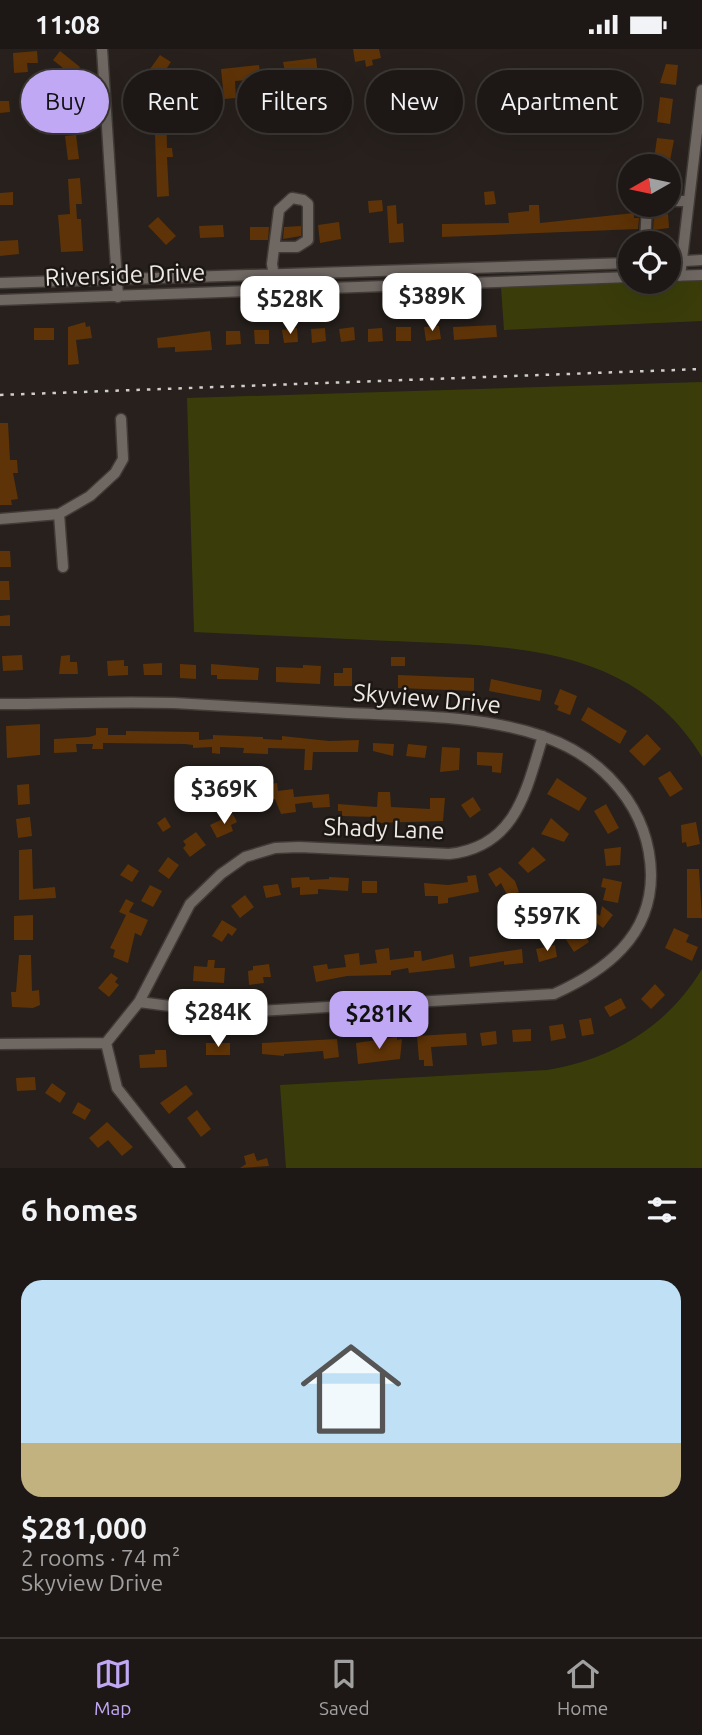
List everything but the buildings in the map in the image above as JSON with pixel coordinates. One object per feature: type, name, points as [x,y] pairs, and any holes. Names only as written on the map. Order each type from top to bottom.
[{"type":"street","points":[[102,49],[118,297]]},
{"type":"street","points":[[681,268],[702,90]]},
{"type":"street","points":[[274,276],[275,247],[279,210],[288,200],[303,199],[308,204],[308,240],[297,247],[275,247]]},
{"type":"street","points":[[681,201],[689,201]]},
{"type":"street","points":[[682,261],[702,260]]},
{"type":"street","name":"Riverside Drive","points":[[0,283],[618,263]]},
{"type":"street","points":[[493,267],[494,282]]},
{"type":"street","points":[[681,276],[702,275]]},
{"type":"street","name":"Riverside Drive","points":[[0,300],[618,277]]},
{"type":"street","points":[[0,519],[59,514],[90,496],[116,473],[123,460],[121,419]]},
{"type":"street","points":[[59,514],[63,567]]},
{"type":"street","name":"Skyview Drive","points":[[0,704],[172,703],[478,720],[543,736],[582,756],[617,784],[639,817],[650,856],[647,911],[631,940],[608,964],[583,981],[554,994],[236,1013],[139,1003]]},
{"type":"street","name":"Shady Lane","points":[[106,1043],[139,1003],[190,904],[221,874],[245,857],[275,848],[299,847],[449,854],[470,852],[503,831],[514,817],[543,736]]},
{"type":"street","points":[[0,1044],[106,1043],[117,1088],[180,1168]]},
{"type":"shaded area","points":[[702,281],[702,321],[504,330],[501,287],[618,284],[618,294],[681,294],[681,282]]},
{"type":"shaded area","points":[[702,382],[702,757],[674,719],[641,691],[604,672],[564,658],[478,645],[194,632],[187,398]]},
{"type":"shaded area","points":[[702,969],[702,1168],[286,1168],[280,1085],[547,1070],[571,1065],[616,1049],[655,1024],[688,990]]},
{"type":"railway","points":[[0,395],[702,369]]}]
